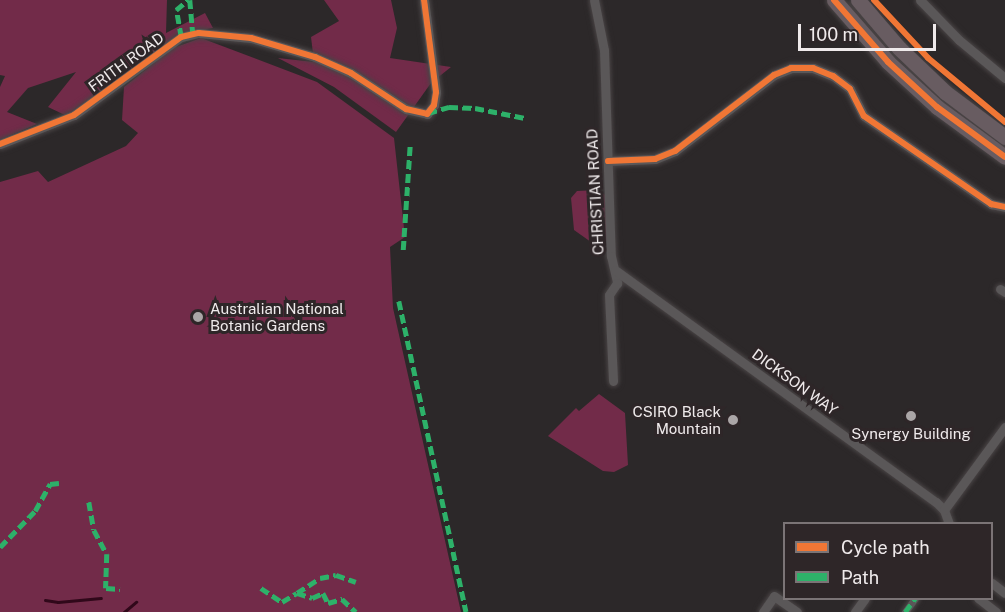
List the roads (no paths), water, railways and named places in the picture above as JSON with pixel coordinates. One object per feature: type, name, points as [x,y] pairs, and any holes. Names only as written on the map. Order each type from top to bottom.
[{"type":"main road","points":[[834,0],[888,62],[937,107],[1005,157]]},
{"type":"main road","points":[[858,0],[899,48],[945,92],[1005,137]]},
{"type":"street","name":"FRITH ROAD","points":[[0,144],[74,115],[181,37],[199,33],[251,38],[315,57],[351,73],[406,109],[427,114],[434,105],[436,92],[424,0]]},
{"type":"street","name":"CHRISTIAN ROAD","points":[[594,0],[604,50],[611,256],[617,283],[609,295],[613,381]]},
{"type":"street","points":[[920,0],[959,40],[1005,78]]},
{"type":"street","points":[[608,161],[655,159],[675,151],[774,75],[791,68],[813,68],[833,76],[850,89],[864,116],[991,204],[1005,207]]},
{"type":"street","name":"DICKSON WAY","points":[[615,270],[944,510]]},
{"type":"street","points":[[948,522],[944,510],[1005,426]]},
{"type":"street","points":[[993,584],[1005,593]]},
{"type":"street","points":[[763,612],[774,596],[797,612]]},
{"type":"street","points":[[981,600],[996,612]]},
{"type":"waterway","points":[[45,600],[58,602],[101,598]]},
{"type":"waterway","points":[[124,612],[136,602]]},
{"type":"place","name":"Australian National Botanic Gardens","points":[[198,317]]},
{"type":"place","name":"Synergy Building","points":[[911,416]]},
{"type":"place","name":"CSIRO Black Mountain","points":[[733,420]]}]
